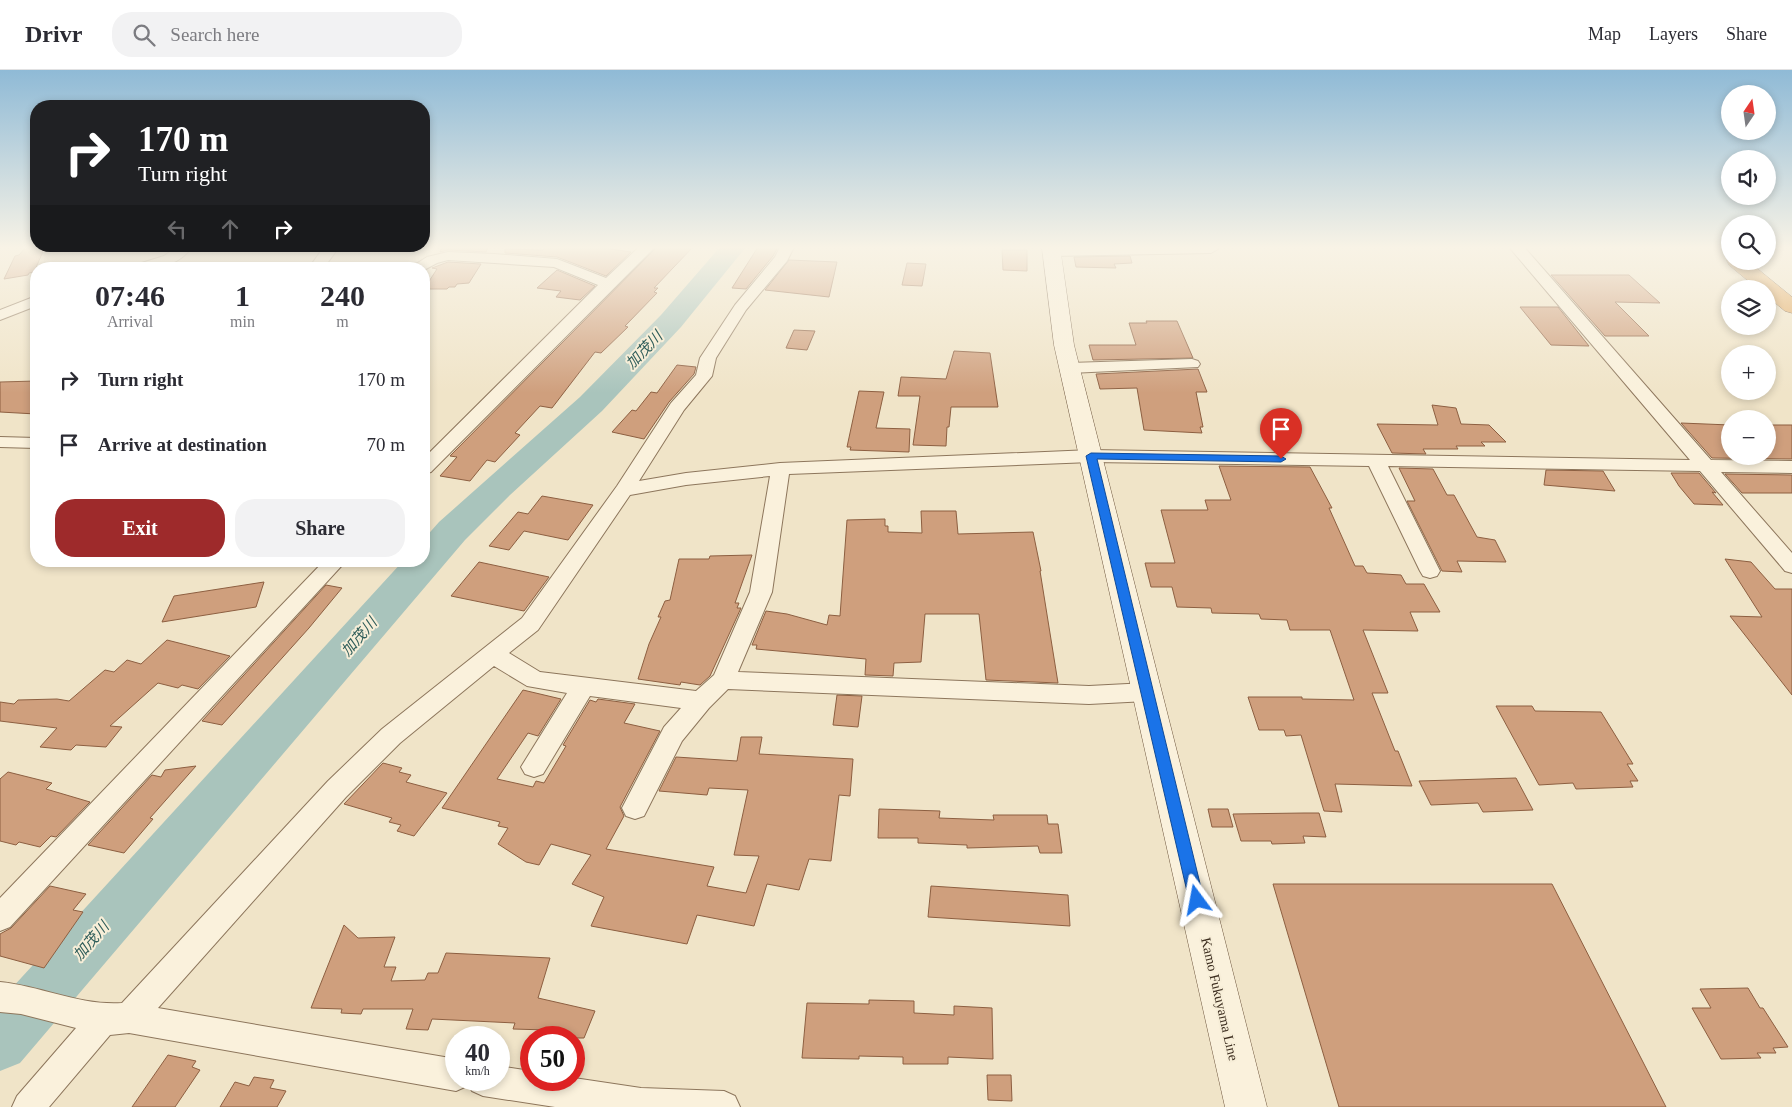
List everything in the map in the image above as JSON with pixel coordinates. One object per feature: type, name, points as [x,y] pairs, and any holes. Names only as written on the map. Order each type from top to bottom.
[{"type":"highway","points":[[1778,295],[1792,307]]},
{"type":"main road","name":"Kamo Fukuyama Line","points":[[1057,295],[1064,345],[1246,1107]]},
{"type":"street","points":[[430,459],[596,295]]},
{"type":"street","points":[[28,1107],[337,789],[391,736],[530,624],[624,490],[678,407],[704,376],[708,358],[740,308],[751,295]]},
{"type":"street","points":[[1558,295],[1792,566]]},
{"type":"street","points":[[0,315],[30,303]]},
{"type":"street","points":[[1070,368],[1192,364]]},
{"type":"street","points":[[0,442],[30,443]]},
{"type":"street","points":[[624,490],[686,479],[780,469],[1091,456],[1792,467]]},
{"type":"street","points":[[1376,461],[1430,571]]},
{"type":"street","points":[[635,808],[673,734],[701,701],[723,680],[761,592],[780,469]]},
{"type":"street","points":[[0,918],[330,567]]},
{"type":"street","points":[[493,654],[535,680],[583,688],[701,701]]},
{"type":"street","points":[[723,680],[1089,695],[1147,692]]},
{"type":"street","points":[[534,767],[583,688]]},
{"type":"street","points":[[11,998],[116,1018],[445,1073]]},
{"type":"street","points":[[510,1084],[640,1106],[724,1107]]},
{"type":"building","points":[[557,295],[585,295],[580,300],[556,297]]},
{"type":"building","points":[[609,295],[655,295],[625,326],[628,327],[601,353],[595,352],[552,408],[540,406],[515,433],[520,435],[495,462],[487,460],[470,481],[440,476],[457,457],[450,456]]},
{"type":"building","points":[[1569,295],[1652,295],[1660,303],[1615,302],[1649,336],[1605,336]]},
{"type":"building","points":[[1520,307],[1558,307],[1589,346],[1551,345]]},
{"type":"building","points":[[1146,321],[1177,321],[1193,358],[1093,360],[1089,345],[1136,345],[1129,323],[1147,323]]},
{"type":"building","points":[[794,330],[815,331],[807,350],[786,348]]},
{"type":"building","points":[[954,351],[990,353],[998,407],[951,407],[946,446],[913,445],[920,396],[898,396],[901,377],[946,379]]},
{"type":"building","points":[[677,365],[696,367],[694,374],[669,402],[644,439],[612,432],[632,410],[636,411],[651,392],[657,393]]},
{"type":"building","points":[[1198,369],[1207,392],[1196,392],[1203,427],[1200,427],[1202,433],[1144,430],[1137,388],[1100,389],[1096,374]]},
{"type":"building","points":[[30,381],[30,414],[0,412],[0,382]]},
{"type":"building","points":[[859,391],[884,392],[876,428],[910,429],[909,452],[850,450],[851,447],[847,447]]},
{"type":"building","points":[[1432,405],[1456,408],[1461,424],[1489,425],[1506,442],[1481,442],[1485,446],[1456,446],[1458,449],[1423,449],[1426,454],[1392,453],[1377,424],[1438,425]]},
{"type":"building","points":[[1681,423],[1721,425],[1721,458],[1712,458]]},
{"type":"building","points":[[1776,425],[1792,425],[1792,459],[1776,459]]},
{"type":"building","points":[[1219,466],[1310,467],[1332,508],[1329,508],[1355,566],[1363,566],[1367,573],[1401,575],[1406,584],[1424,584],[1440,612],[1410,612],[1418,631],[1363,630],[1388,693],[1372,693],[1395,751],[1398,751],[1412,786],[1335,784],[1342,812],[1324,811],[1301,735],[1286,736],[1284,730],[1259,730],[1248,697],[1302,697],[1302,699],[1354,700],[1330,630],[1290,630],[1287,620],[1261,619],[1259,614],[1212,613],[1211,608],[1177,607],[1172,587],[1151,587],[1145,563],[1175,563],[1161,510],[1208,510],[1205,500],[1231,500]]},
{"type":"building","points":[[1399,468],[1433,469],[1447,495],[1454,495],[1477,537],[1495,540],[1506,562],[1457,561],[1462,572],[1442,571],[1407,501],[1415,501]]},
{"type":"building","points":[[1546,470],[1603,471],[1615,491],[1544,485]]},
{"type":"building","points":[[1671,473],[1699,473],[1716,493],[1712,492],[1723,505],[1694,504]]},
{"type":"building","points":[[1725,474],[1792,475],[1792,493],[1742,493]]},
{"type":"building","points":[[542,496],[593,505],[568,540],[524,531],[509,550],[489,546],[518,512],[528,514]]},
{"type":"building","points":[[921,511],[956,511],[958,534],[1033,532],[1041,571],[1058,683],[986,680],[979,614],[925,614],[921,662],[894,663],[893,676],[865,675],[866,659],[756,649],[757,645],[752,645],[766,611],[787,614],[827,625],[829,615],[840,616],[847,520],[885,519],[885,526],[888,526],[888,532],[922,533]]},
{"type":"building","points":[[752,555],[735,603],[739,603],[737,608],[741,608],[710,676],[700,685],[681,682],[680,685],[638,679],[649,644],[661,617],[658,617],[665,601],[670,600],[679,559],[709,559],[710,556]]},
{"type":"building","points":[[1725,559],[1751,562],[1775,589],[1792,589],[1792,695],[1730,616],[1762,617]]},
{"type":"building","points":[[479,562],[549,577],[524,611],[451,596]]},
{"type":"building","points":[[264,582],[256,607],[162,622],[174,596]]},
{"type":"building","points":[[326,585],[342,588],[309,628],[222,725],[202,721]]},
{"type":"building","points":[[167,640],[230,656],[198,689],[182,685],[178,688],[158,683],[110,726],[122,727],[106,747],[76,745],[71,750],[40,747],[57,728],[0,721],[0,702],[14,704],[18,700],[57,699],[69,701],[105,670],[114,672],[127,660],[141,664]]},
{"type":"building","points":[[523,690],[561,699],[538,736],[528,733],[497,779],[533,787],[536,781],[544,783],[566,746],[563,745],[590,700],[596,702],[598,699],[635,704],[624,723],[660,731],[620,807],[624,816],[606,849],[714,867],[707,886],[746,893],[759,856],[734,855],[748,790],[709,788],[707,795],[659,791],[676,757],[737,761],[741,737],[762,737],[759,754],[853,759],[850,796],[839,795],[831,861],[809,859],[799,890],[767,884],[754,926],[697,915],[687,944],[591,926],[604,897],[572,884],[591,855],[551,844],[539,865],[526,862],[498,844],[508,828],[498,826],[500,822],[442,808]]},
{"type":"building","points":[[837,695],[862,696],[858,727],[833,725]]},
{"type":"building","points":[[1496,706],[1532,706],[1535,711],[1601,712],[1633,764],[1627,764],[1638,781],[1630,781],[1633,787],[1576,789],[1573,783],[1539,785]]},
{"type":"building","points":[[383,763],[402,768],[399,772],[411,775],[406,782],[447,793],[414,836],[397,831],[401,825],[389,822],[392,818],[344,804]]},
{"type":"building","points":[[196,766],[150,818],[153,819],[124,853],[88,845],[152,775],[161,777],[165,770]]},
{"type":"building","points":[[8,772],[52,783],[46,789],[90,802],[56,837],[51,836],[40,847],[19,842],[16,845],[0,841],[0,779]]},
{"type":"building","points":[[1516,778],[1533,810],[1483,812],[1478,803],[1431,805],[1419,781]]},
{"type":"building","points":[[879,809],[940,811],[939,818],[994,820],[993,815],[1047,815],[1048,824],[1058,824],[1062,853],[1040,853],[1038,846],[967,848],[967,845],[918,843],[918,838],[878,838]]},
{"type":"building","points":[[1208,809],[1228,809],[1233,827],[1212,827]]},
{"type":"building","points":[[1319,813],[1326,837],[1303,836],[1305,843],[1272,844],[1271,841],[1241,841],[1233,814]]},
{"type":"building","points":[[1273,884],[1552,884],[1666,1107],[1339,1107]]},
{"type":"building","points":[[50,886],[86,894],[73,910],[83,912],[44,968],[0,956],[0,934],[11,928]]},
{"type":"building","points":[[931,886],[1068,895],[1070,926],[928,917]]},
{"type":"building","points":[[344,925],[358,938],[395,937],[384,967],[396,967],[391,981],[425,980],[428,973],[438,973],[446,953],[550,958],[538,998],[595,1011],[585,1036],[585,1026],[520,1026],[520,1029],[513,1029],[515,1023],[432,1019],[428,1030],[406,1029],[413,1009],[363,1009],[361,1014],[341,1013],[342,1009],[311,1008]]},
{"type":"building","points":[[1748,988],[1788,1047],[1773,1048],[1776,1053],[1757,1053],[1761,1058],[1721,1059],[1692,1008],[1711,1008],[1700,989]]},
{"type":"building","points":[[869,1000],[914,1001],[914,1013],[954,1015],[954,1006],[992,1008],[993,1059],[948,1057],[948,1064],[903,1064],[903,1057],[859,1056],[859,1059],[802,1058],[807,1003],[869,1004]]},
{"type":"building","points":[[168,1055],[196,1061],[192,1067],[200,1070],[175,1107],[132,1107]]},
{"type":"building","points":[[987,1075],[1011,1075],[1012,1101],[988,1100]]},
{"type":"building","points":[[254,1077],[274,1080],[270,1088],[286,1091],[277,1107],[220,1107],[235,1082],[249,1086]]},
{"type":"waterway","name":"加茂川","points":[[430,556],[452,531],[498,487],[591,404],[671,321],[693,295]]},
{"type":"waterway","name":"加茂川","points":[[0,1043],[420,567]]},
{"type":"route","points":[[1197,900],[1091,456],[1281,459]]}]
